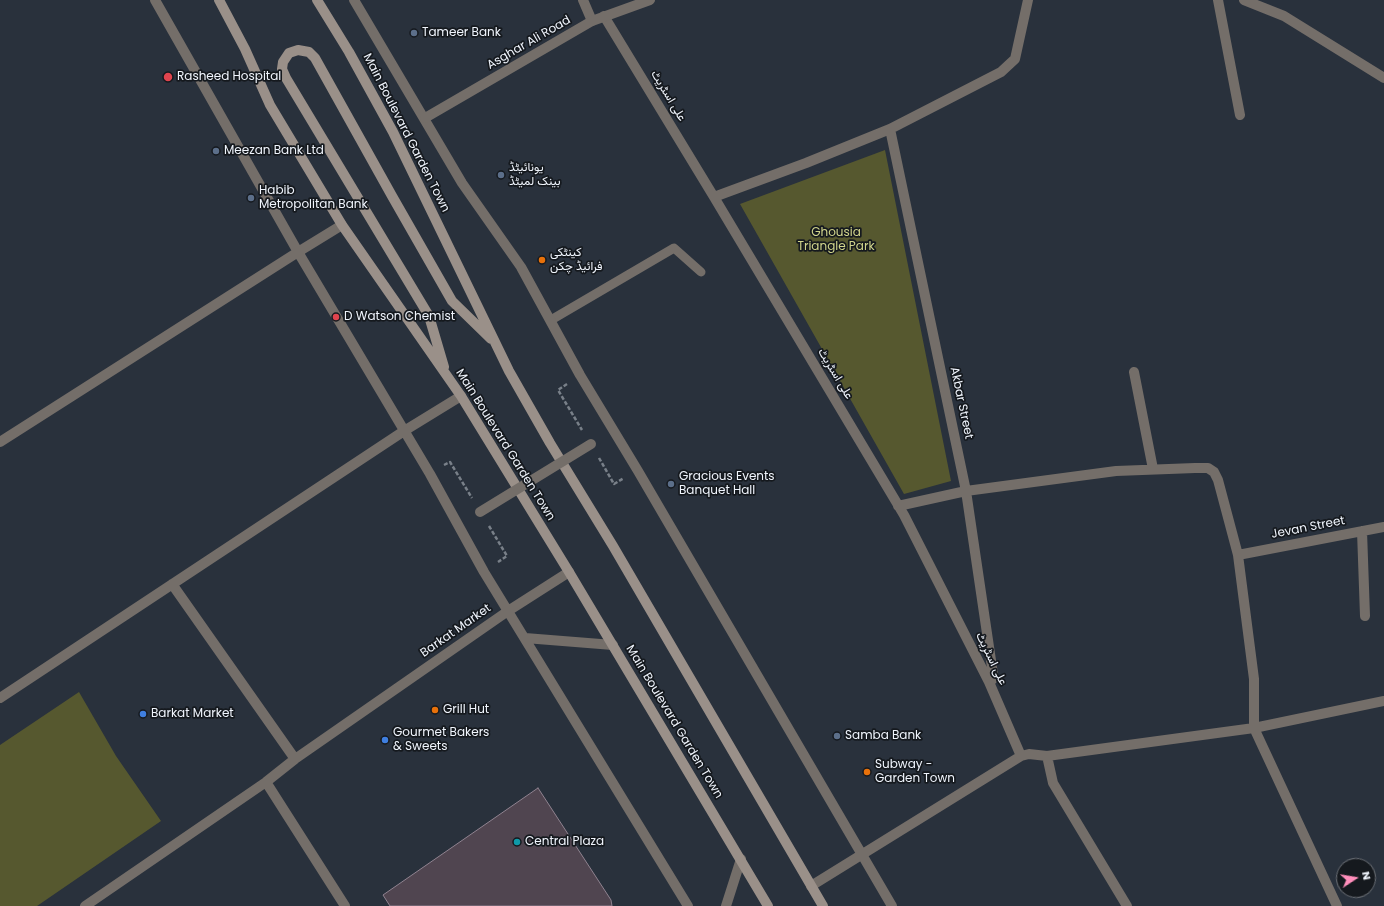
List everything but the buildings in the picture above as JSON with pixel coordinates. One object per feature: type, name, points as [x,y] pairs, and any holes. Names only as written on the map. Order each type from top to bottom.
[{"type":"main road","name":"Main Boulevard Garden Town","points":[[219,0],[245,49],[270,105],[342,225],[462,396],[613,645],[768,906]]},
{"type":"main road","name":"Main Boulevard Garden Town","points":[[317,0],[349,52],[393,132],[509,370],[550,443],[613,546],[823,906]]},
{"type":"main road","points":[[447,376],[429,316],[286,78],[282,69],[283,62],[289,53],[298,50],[308,52],[316,58],[452,301],[497,345]]},
{"type":"street","points":[[155,0],[298,252],[430,474],[484,572],[688,906]]},
{"type":"street","points":[[354,0],[462,183],[521,267],[580,375],[646,484],[892,906]]},
{"type":"street","points":[[583,0],[592,21]]},
{"type":"street","name":"Asghar Ali Road","points":[[424,118],[592,21],[650,0]]},
{"type":"street","points":[[714,197],[806,163],[890,129],[1001,72],[1015,59],[1028,0]]},
{"type":"street","points":[[1218,0],[1240,115]]},
{"type":"street","points":[[1244,0],[1284,16],[1384,78]]},
{"type":"street","name":"علی اسٹریٹ","points":[[604,16],[714,197],[898,506],[988,682],[1021,756]]},
{"type":"street","name":"Akbar Street","points":[[890,129],[966,492],[994,677],[988,682]]},
{"type":"street","points":[[0,442],[342,225]]},
{"type":"street","points":[[1134,372],[1153,469]]},
{"type":"street","points":[[0,698],[404,431],[462,396]]},
{"type":"street","points":[[480,512],[590,444]]},
{"type":"street","points":[[898,506],[966,492],[1116,471],[1208,468],[1214,472],[1218,480],[1238,555],[1254,679],[1254,728],[1337,906]]},
{"type":"street","name":"Jevan Street","points":[[1238,555],[1384,526]]},
{"type":"street","points":[[1362,531],[1365,616]]},
{"type":"street","name":"Barkat Market","points":[[85,906],[266,782],[295,759],[508,611],[569,572]]},
{"type":"street","points":[[172,584],[295,759]]},
{"type":"street","points":[[525,638],[613,645]]},
{"type":"street","points":[[811,886],[1021,756],[1029,754],[1047,756],[1254,728],[1384,701]]},
{"type":"street","points":[[1047,756],[1053,782],[1127,906]]},
{"type":"street","points":[[266,782],[345,906]]},
{"type":"street","points":[[726,906],[741,859]]},
{"type":"lane","points":[[551,320],[674,248],[701,272]]},
{"type":"path","points":[[558,390],[614,484]]},
{"type":"path","points":[[450,462],[507,556]]},
{"type":"green space","name":"Ghousia Triangle Park","points":[[885,150],[951,481],[904,494],[740,204]]},
{"type":"green space","points":[[79,692],[116,756],[161,821],[37,906],[0,906],[0,745]]},
{"type":"place","name":"Tameer Bank","points":[[414,33]]},
{"type":"place","name":"Rasheed Hospital","points":[[168,77]]},
{"type":"place","name":"Meezan Bank Ltd","points":[[216,151]]},
{"type":"place","name":"یونائیٹڈ بینک لمیٹڈ","points":[[501,175]]},
{"type":"place","name":"Habib Metropolitan Bank","points":[[251,198]]},
{"type":"place","name":"کینٹکی فرائیڈ چکن","points":[[542,260]]},
{"type":"place","name":"D Watson Chemist","points":[[336,317]]},
{"type":"place","name":"Gracious Events Banquet Hall","points":[[671,484]]},
{"type":"place","name":"Grill Hut","points":[[435,710]]},
{"type":"place","name":"Barkat Market","points":[[143,714]]},
{"type":"place","name":"Samba Bank","points":[[837,736]]},
{"type":"place","name":"Gourmet Bakers & Sweets","points":[[385,740]]},
{"type":"place","name":"Subway - Garden Town","points":[[867,772]]},
{"type":"place","name":"Central Plaza","points":[[517,842]]}]
